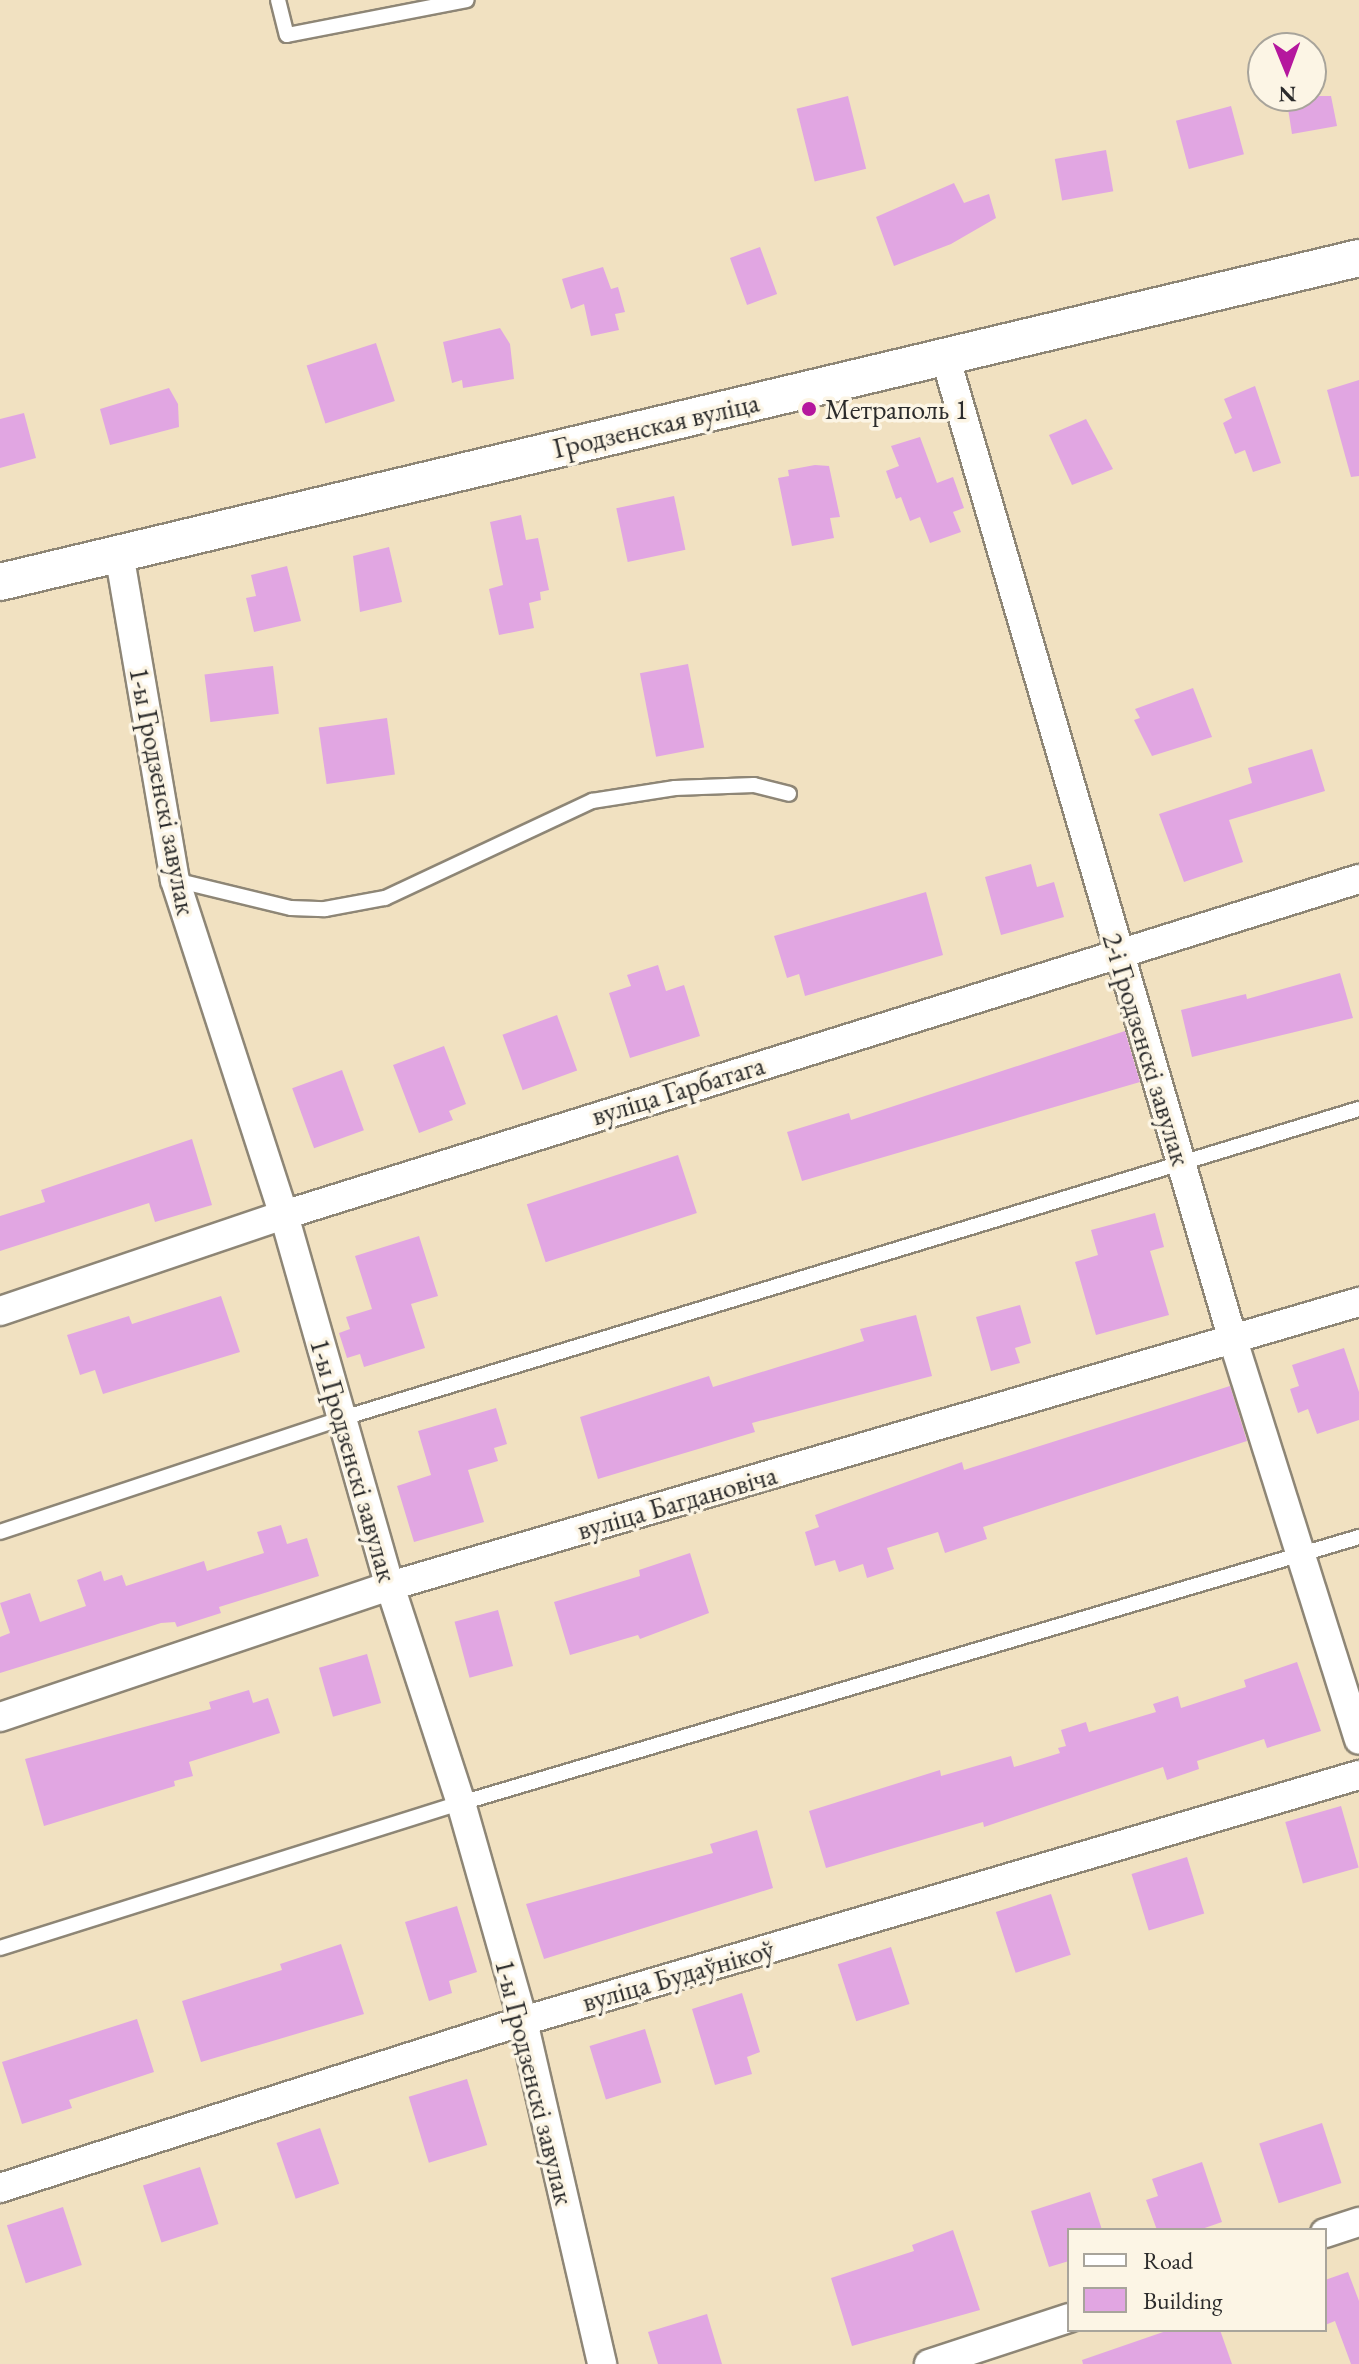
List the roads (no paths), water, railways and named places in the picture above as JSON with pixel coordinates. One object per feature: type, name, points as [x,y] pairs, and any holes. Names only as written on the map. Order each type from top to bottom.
[{"type":"street","name":"Гродзенская вуліца","points":[[0,582],[1359,258]]},
{"type":"street","name":"2-і Гродзенскі завулак","points":[[945,356],[1233,1340],[1359,1740]]},
{"type":"street","name":"1-ы Гродзенскі завулак","points":[[119,553],[175,880],[284,1215],[390,1586],[461,1803],[523,2021],[602,2364]]},
{"type":"street","name":"вуліца Гарбатага","points":[[0,1311],[284,1215],[1117,952],[1359,879]]},
{"type":"street","name":"вуліца Багдановіча","points":[[0,1717],[390,1586],[1359,1302]]},
{"type":"street","name":"вуліца Будаўнікоў","points":[[0,2188],[523,2021],[1359,1775]]},
{"type":"street","points":[[1327,2232],[1359,2222]]},
{"type":"street","points":[[929,2364],[1067,2319]]},
{"type":"lane","points":[[278,0],[287,35],[467,0]]},
{"type":"lane","points":[[175,880],[291,908],[325,909],[385,898],[592,801],[675,788],[754,785],[789,794]]},
{"type":"lane","points":[[0,1532],[343,1418],[1359,1109]]},
{"type":"lane","points":[[0,1948],[461,1803],[1359,1537]]},
{"type":"place","name":"Метраполь 1","points":[[809,409]]}]
